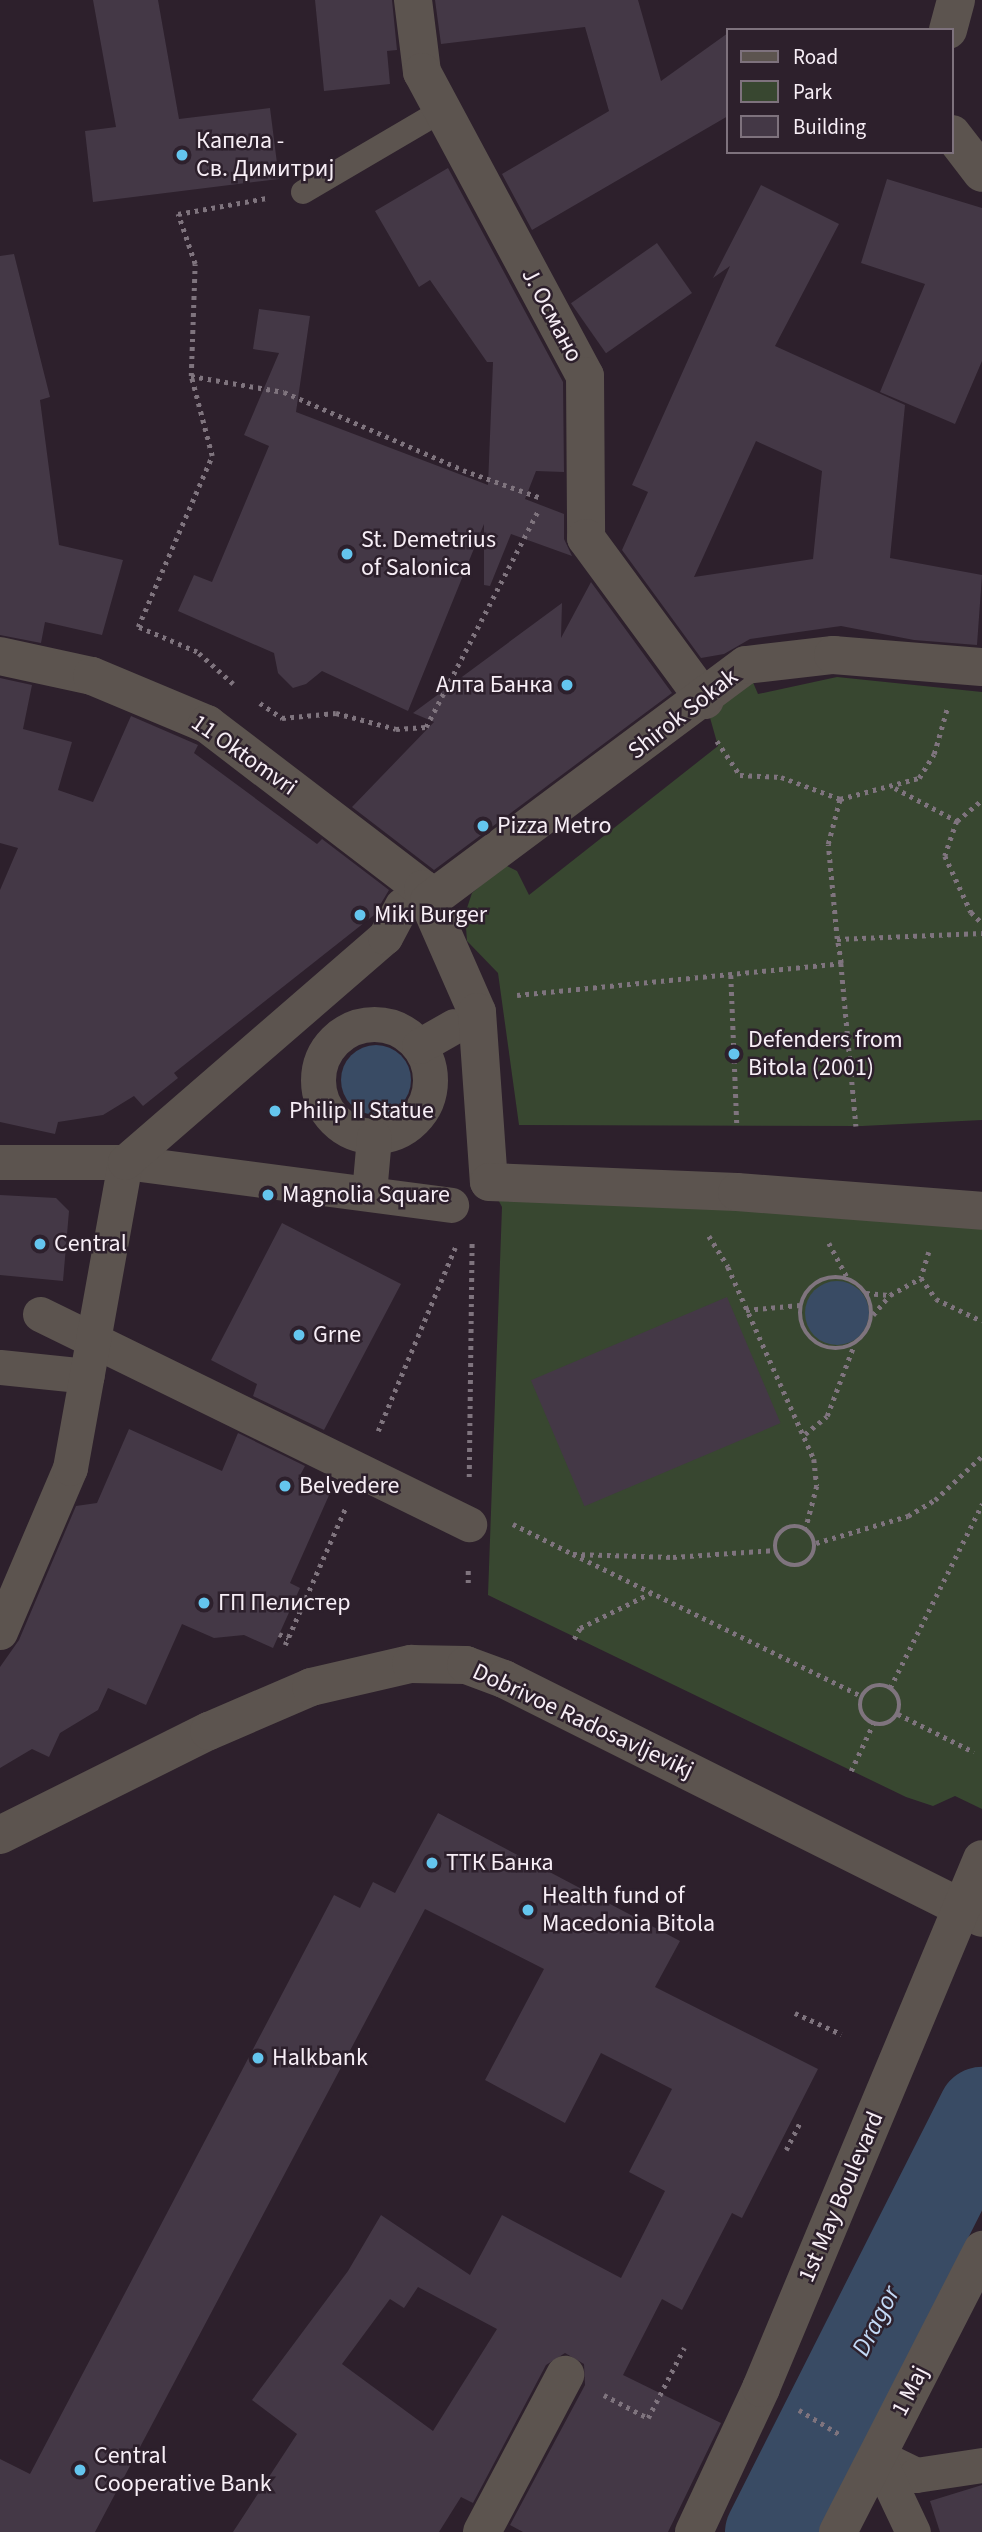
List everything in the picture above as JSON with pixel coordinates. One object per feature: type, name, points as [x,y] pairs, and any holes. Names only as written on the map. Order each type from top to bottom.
[{"type":"street","name":"Ј. Османо","points":[[413,0],[422,72],[585,376],[586,538],[705,700]]},
{"type":"street","points":[[949,28],[956,0]]},
{"type":"street","points":[[954,137],[982,173]]},
{"type":"street","name":"Shirok Sokak","points":[[418,898],[705,700],[746,666],[833,655],[967,667]]},
{"type":"street","name":"11 Oktomvri","points":[[0,656],[92,676],[206,724],[418,898]]},
{"type":"street","points":[[0,1632],[71,1468],[125,1162],[385,937],[418,898],[477,1012],[489,1182],[737,1192],[982,1211]]},
{"type":"street","points":[[314,1000],[341,1035]]},
{"type":"street","points":[[382,1024],[409,1036],[419,1046],[430,1079],[424,1105],[407,1125],[374,1137],[341,1125],[321,1098],[321,1063],[341,1035],[353,1028],[382,1024]]},
{"type":"street","points":[[419,1046],[454,1026]]},
{"type":"street","points":[[369,1193],[374,1137]]},
{"type":"street","points":[[0,1161],[125,1162],[451,1205]]},
{"type":"street","points":[[40,1314],[360,1475],[469,1524]]},
{"type":"street","points":[[0,1367],[87,1376]]},
{"type":"street","name":"Dobrivoe Radosavljevikj","points":[[0,1835],[209,1731],[311,1687],[411,1664],[466,1665],[504,1679],[972,1912]]},
{"type":"street","name":"1st May Boulevard","points":[[694,2532],[761,2388],[972,1912],[982,1858]]},
{"type":"street","name":"1 Maj","points":[[838,2532],[864,2448],[982,2250]]},
{"type":"street","points":[[482,2532],[565,2375]]},
{"type":"street","points":[[864,2448],[916,2475],[982,2465]]},
{"type":"street","points":[[864,2448],[913,2532]]},
{"type":"lane","points":[[303,192],[443,110]]},
{"type":"path","points":[[236,687],[197,652],[138,627],[212,456],[191,376],[195,264],[178,214],[303,192]]},
{"type":"path","points":[[191,376],[284,392],[463,470],[544,499],[426,727],[396,729],[336,713],[282,718],[254,699]]},
{"type":"path","points":[[705,700],[719,746],[740,775],[781,777],[840,799],[894,788],[919,778],[934,754],[967,667]]},
{"type":"path","points":[[894,788],[957,821]]},
{"type":"path","points":[[840,799],[828,844],[856,1126]]},
{"type":"path","points":[[982,800],[957,821],[945,856],[971,912],[982,923]]},
{"type":"path","points":[[837,939],[982,933]]},
{"type":"path","points":[[502,996],[841,963]]},
{"type":"path","points":[[731,975],[737,1126]]},
{"type":"path","points":[[702,1225],[805,1434],[817,1486],[806,1528]]},
{"type":"path","points":[[469,1488],[472,1232]]},
{"type":"path","points":[[830,1232],[829,1247],[848,1279],[866,1293],[890,1295]]},
{"type":"path","points":[[285,1645],[457,1244]]},
{"type":"path","points":[[848,1279],[836,1277],[814,1285],[800,1305],[803,1329],[810,1338],[831,1349],[854,1344],[864,1337],[873,1315],[890,1295],[921,1278],[931,1244]]},
{"type":"path","points":[[921,1278],[936,1299],[982,1321]]},
{"type":"path","points":[[866,1293],[873,1315]]},
{"type":"path","points":[[746,1310],[800,1305]]},
{"type":"path","points":[[805,1434],[827,1416],[854,1344]]},
{"type":"path","points":[[816,1543],[908,1516],[935,1500],[982,1456]]},
{"type":"path","points":[[890,1688],[982,1504]]},
{"type":"path","points":[[505,1520],[861,1696]]},
{"type":"path","points":[[793,1525],[806,1528],[816,1543],[810,1559],[800,1565],[782,1561],[775,1550],[781,1531],[793,1525]]},
{"type":"path","points":[[573,1555],[673,1557],[775,1550]]},
{"type":"path","points":[[575,1639],[580,1628],[651,1593]]},
{"type":"path","points":[[279,1634],[288,1638]]},
{"type":"path","points":[[877,1685],[890,1688],[898,1697],[898,1714],[885,1725],[873,1724],[862,1716],[861,1696],[877,1685]]},
{"type":"path","points":[[898,1714],[974,1752]]},
{"type":"path","points":[[851,1771],[873,1724]]},
{"type":"path","points":[[795,2013],[841,2034]]},
{"type":"path","points":[[786,2150],[801,2120]]},
{"type":"path","points":[[565,2375],[648,2418],[684,2348]]},
{"type":"path","points":[[796,2409],[864,2448]]},
{"type":"green space","points":[[746,666],[758,694],[837,677],[982,692],[982,1120],[862,1126],[519,1125],[498,973],[467,941],[465,914],[472,893],[505,865],[517,871],[529,895],[718,746],[705,700]]},
{"type":"green space","points":[[489,1182],[982,1211],[982,1809],[955,1796],[933,1806],[906,1797],[488,1595],[502,1207]]},
{"type":"water","points":[[383,1045],[396,1051],[405,1060],[409,1066],[409,1094],[401,1105],[390,1113],[369,1115],[351,1105],[343,1094],[341,1073],[351,1055],[362,1047]]},
{"type":"water","points":[[837,1281],[855,1287],[863,1295],[869,1313],[863,1331],[855,1339],[837,1345],[819,1339],[811,1331],[805,1313],[811,1295],[819,1287]]},
{"type":"building","name":"Капела - Св. Димитриј","points":[[93,0],[158,0],[179,119],[270,108],[279,179],[93,202],[85,131],[116,127]]},
{"type":"building","points":[[315,0],[392,0],[397,50],[387,51],[390,84],[324,91]]},
{"type":"building","points":[[435,0],[638,0],[661,81],[726,34],[726,117],[532,230],[502,174],[609,111],[585,27],[441,44]]},
{"type":"building","name":"St. Demetrius of Salonica","points":[[448,168],[563,382],[564,472],[536,471],[525,499],[564,514],[564,539],[572,556],[511,534],[490,586],[484,585],[484,524],[408,711],[322,671],[306,684],[293,688],[278,673],[274,653],[178,611],[194,575],[212,582],[269,446],[244,435],[279,353],[253,349],[259,309],[310,316],[296,412],[488,485],[493,362],[487,362],[430,280],[419,287],[375,211]]},
{"type":"building","points":[[887,179],[982,208],[982,361],[955,424],[880,392],[925,284],[861,263]]},
{"type":"building","points":[[761,185],[839,224],[775,346],[905,405],[890,558],[982,575],[977,645],[914,640],[841,626],[750,639],[724,654],[701,658],[622,550],[648,492],[632,485],[730,266],[713,278]],"holes":[[[756,441],[822,471],[813,559],[694,577]]]},
{"type":"building","points":[[657,243],[692,293],[606,353],[571,303]]},
{"type":"building","points":[[14,254],[50,397],[40,400],[59,545],[123,560],[102,635],[45,622],[41,643],[0,635],[0,256]]},
{"type":"building","points":[[591,582],[672,693],[434,870],[352,807],[434,722],[413,713],[562,603],[561,638]]},
{"type":"building","points":[[0,678],[32,685],[23,729],[72,742],[58,790],[93,802],[131,716],[198,745],[194,753],[317,844],[322,839],[389,890],[374,915],[174,1073],[178,1078],[143,1106],[134,1096],[103,1115],[58,1122],[55,1134],[0,1122],[0,890],[18,848],[0,843]]},
{"type":"building","name":"Central","points":[[0,1195],[56,1198],[69,1211],[63,1281],[0,1275]]},
{"type":"building","name":"Grne","points":[[282,1223],[401,1284],[324,1430],[253,1396],[257,1384],[211,1360]]},
{"type":"building","points":[[727,1297],[781,1423],[584,1506],[531,1380]]},
{"type":"building","name":"ГП Пелистер","points":[[129,1429],[222,1471],[238,1433],[305,1466],[298,1479],[330,1493],[290,1583],[300,1588],[273,1648],[244,1635],[214,1638],[182,1624],[146,1705],[108,1688],[98,1710],[60,1733],[49,1757],[32,1749],[0,1768],[0,1667],[19,1640],[76,1506],[97,1503]]},
{"type":"building","points":[[438,1813],[680,1941],[655,1987],[818,2069],[742,2218],[732,2213],[682,2310],[662,2299],[623,2375],[721,2423],[668,2532],[523,2532],[510,2525],[585,2385],[584,2364],[565,2353],[546,2365],[473,2503],[461,2497],[439,2532],[233,2532],[297,2434],[252,2400],[348,2271],[381,2215],[470,2275],[502,2215],[621,2278],[665,2191],[629,2172],[672,2089],[601,2053],[565,2123],[485,2080],[544,1969],[425,1909],[95,2532],[0,2532],[0,2459],[30,2474],[334,1895],[360,1908],[373,1882],[395,1893]],"holes":[[[418,2287],[497,2329],[433,2431],[342,2364],[390,2299],[404,2308]]]},
{"type":"building","points":[[982,2485],[982,2532],[940,2532],[930,2501]]},
{"type":"waterway","name":"Dragor","points":[[769,2532],[982,2111]]},
{"type":"place","name":"Капела - Св. Димитриј","points":[[182,155]]},
{"type":"place","name":"St. Demetrius of Salonica","points":[[347,554]]},
{"type":"place","name":"Алта Банка","points":[[567,685]]},
{"type":"place","name":"Pizza Metro","points":[[483,826]]},
{"type":"place","name":"Miki Burger","points":[[360,915]]},
{"type":"place","name":"Defenders from Bitola (2001)","points":[[734,1054]]},
{"type":"place","name":"Philip II Statue","points":[[275,1111]]},
{"type":"place","name":"Magnolia Square","points":[[268,1195]]},
{"type":"place","name":"Central","points":[[40,1244]]},
{"type":"place","name":"Grne","points":[[299,1335]]},
{"type":"place","name":"Belvedere","points":[[285,1486]]},
{"type":"place","name":"ГП Пелистер","points":[[204,1603]]},
{"type":"place","name":"ТТК Банка","points":[[432,1863]]},
{"type":"place","name":"Health fund of Macedonia Bitola","points":[[528,1910]]},
{"type":"place","name":"Halkbank","points":[[258,2058]]},
{"type":"place","name":"Central Cooperative Bank","points":[[80,2470]]}]
